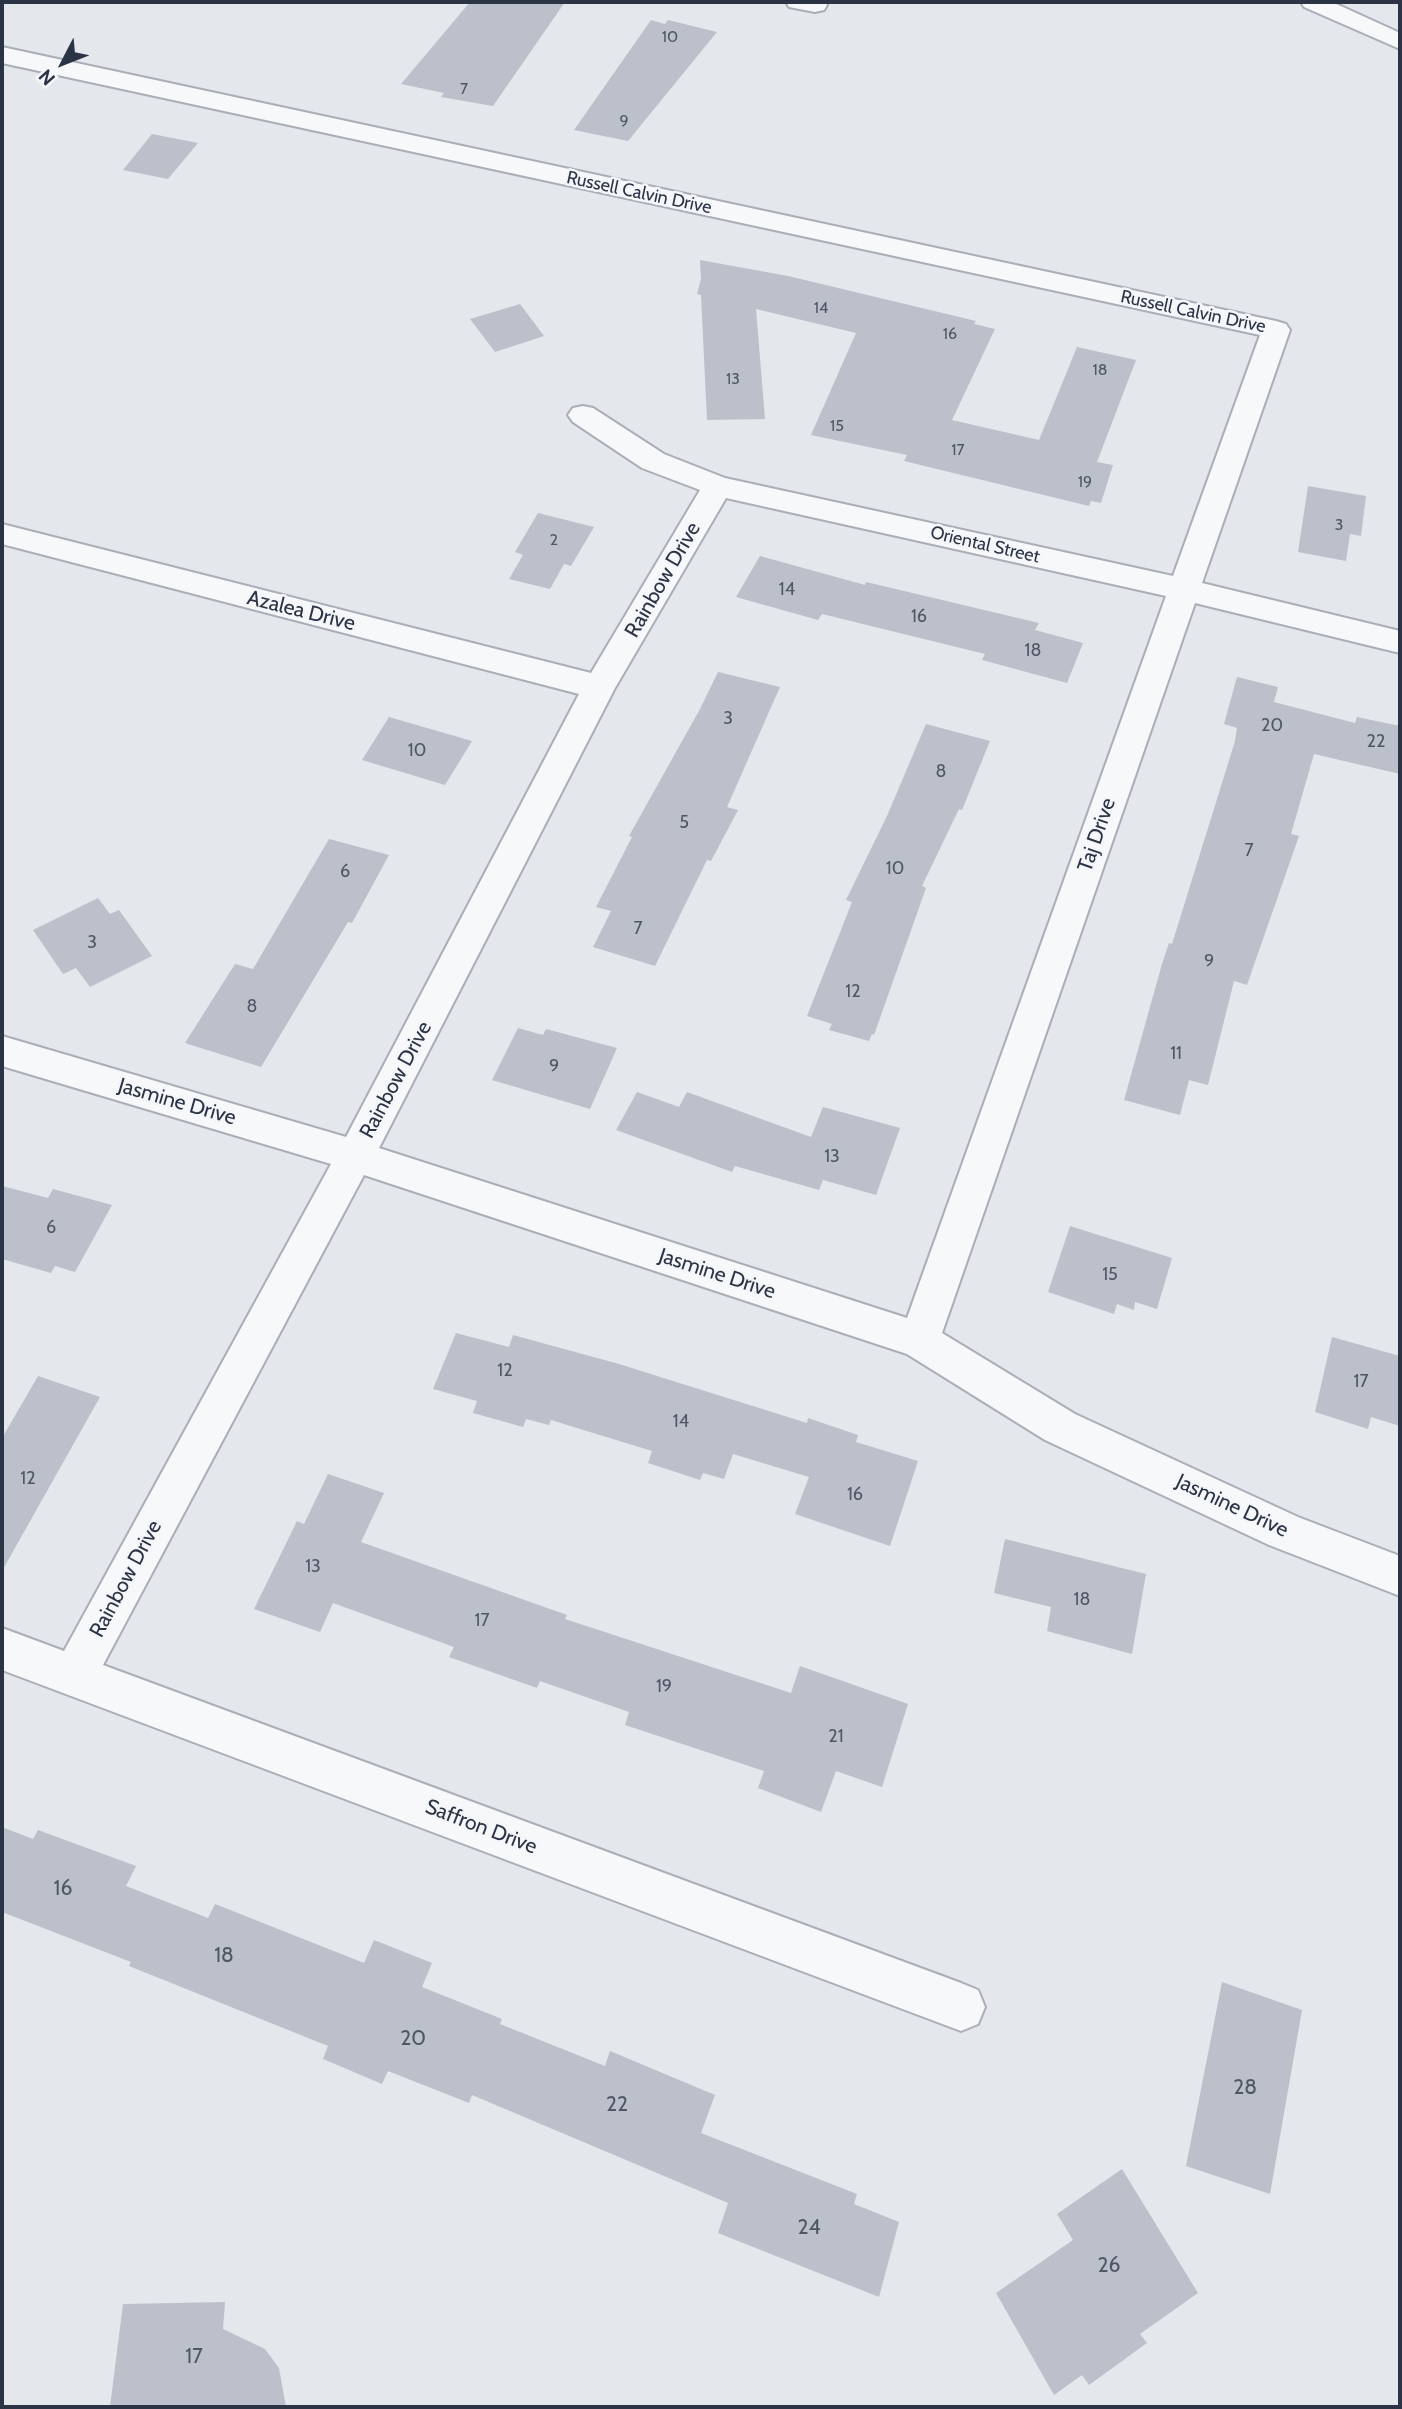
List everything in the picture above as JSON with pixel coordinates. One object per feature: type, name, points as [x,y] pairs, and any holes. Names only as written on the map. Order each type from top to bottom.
[{"type":"street","points":[[1313,2],[1400,43]]},
{"type":"street","name":"Russell Calvin Drive","points":[[2,55],[1276,330]]},
{"type":"street","name":"Taj Drive","points":[[919,1340],[1276,330]]},
{"type":"street","name":"Oriental Street","points":[[583,415],[653,461],[718,486],[1183,589],[1400,642]]},
{"type":"street","name":"Rainbow Drive","points":[[75,1674],[356,1156],[599,687],[718,486]]},
{"type":"street","name":"Azalea Drive","points":[[2,534],[599,687]]},
{"type":"street","name":"Jasmine Drive","points":[[2,1051],[356,1156],[919,1340],[1060,1427],[1284,1531],[1400,1576]]},
{"type":"street","name":"Saffron Drive","points":[[2,1649],[75,1674],[961,2007]]},
{"type":"building","points":[[470,2],[565,2],[493,106],[441,97],[444,93],[401,84]]},
{"type":"building","points":[[651,20],[665,24],[668,20],[717,32],[628,141],[574,130]]},
{"type":"building","points":[[152,134],[198,143],[168,179],[123,170]]},
{"type":"building","points":[[700,260],[788,276],[976,321],[974,324],[995,329],[952,420],[1039,440],[1077,347],[1136,360],[1097,462],[1113,465],[1101,503],[1091,501],[1089,506],[904,461],[907,455],[811,435],[856,333],[756,309],[765,419],[707,420],[701,295],[697,294],[701,279]]},
{"type":"building","points":[[520,304],[544,336],[495,352],[470,319]]},
{"type":"building","points":[[1308,486],[1366,496],[1361,536],[1350,534],[1346,561],[1298,552]]},
{"type":"building","points":[[538,513],[594,527],[571,566],[564,564],[550,589],[509,579],[523,555],[515,552]]},
{"type":"building","points":[[760,556],[865,585],[866,582],[1039,623],[1035,630],[1083,643],[1067,683],[982,660],[985,654],[822,614],[818,620],[736,597]]},
{"type":"building","points":[[718,672],[780,687],[727,807],[738,810],[711,861],[707,860],[655,966],[593,947],[611,911],[596,907],[632,837],[629,836]]},
{"type":"building","points":[[1237,677],[1278,687],[1274,702],[1355,723],[1357,717],[1400,726],[1400,774],[1314,754],[1291,834],[1299,836],[1247,985],[1234,981],[1208,1085],[1189,1080],[1180,1115],[1124,1100],[1162,964],[1169,943],[1172,944],[1235,741],[1237,728],[1224,724]]},
{"type":"building","points":[[389,717],[472,741],[445,785],[362,760]]},
{"type":"building","points":[[926,724],[990,741],[962,810],[959,809],[922,886],[926,888],[874,1035],[872,1034],[869,1041],[829,1030],[832,1024],[807,1016],[852,902],[846,900],[887,816]]},
{"type":"building","points":[[329,839],[389,855],[352,923],[348,922],[261,1067],[185,1043],[235,964],[253,969]]},
{"type":"building","points":[[98,898],[110,914],[119,910],[152,956],[90,987],[76,968],[63,974],[33,930]]},
{"type":"building","points":[[518,1028],[543,1035],[546,1029],[617,1048],[590,1109],[492,1080]]},
{"type":"building","points":[[637,1092],[679,1107],[687,1092],[811,1137],[823,1107],[900,1128],[876,1195],[823,1180],[819,1190],[735,1166],[732,1172],[616,1130]]},
{"type":"building","points":[[2,1186],[48,1198],[53,1189],[112,1205],[75,1272],[55,1266],[51,1273],[2,1259]]},
{"type":"building","points":[[1070,1226],[1172,1258],[1157,1309],[1135,1302],[1134,1310],[1117,1304],[1114,1314],[1048,1292]]},
{"type":"building","points":[[456,1333],[509,1347],[513,1335],[619,1364],[807,1423],[808,1418],[858,1435],[856,1442],[918,1461],[890,1546],[795,1514],[809,1477],[733,1454],[724,1479],[703,1473],[700,1480],[648,1463],[652,1451],[551,1420],[549,1425],[526,1419],[523,1427],[473,1413],[477,1401],[433,1389]]},
{"type":"building","points":[[1332,1337],[1400,1356],[1400,1426],[1371,1417],[1368,1429],[1315,1412]]},
{"type":"building","points":[[38,1376],[100,1397],[2,1571],[2,1438]]},
{"type":"building","points":[[328,1474],[384,1493],[361,1542],[567,1615],[565,1619],[791,1693],[800,1666],[908,1704],[882,1787],[836,1771],[821,1812],[758,1788],[764,1771],[625,1725],[629,1712],[540,1681],[537,1688],[449,1657],[454,1647],[333,1603],[320,1632],[254,1609],[297,1521],[304,1524]]},
{"type":"building","points":[[1005,1539],[1146,1574],[1132,1654],[1047,1631],[1051,1607],[994,1593]]},
{"type":"building","points":[[2,1827],[33,1839],[38,1830],[136,1866],[126,1886],[208,1918],[215,1904],[364,1963],[374,1940],[432,1963],[422,1987],[502,2019],[500,2024],[605,2066],[610,2051],[715,2095],[701,2133],[857,2194],[854,2204],[899,2222],[879,2297],[718,2233],[728,2203],[472,2095],[469,2103],[388,2071],[382,2084],[323,2059],[328,2046],[129,1966],[131,1962],[2,1912]]},
{"type":"building","points":[[1222,1982],[1302,2010],[1270,2194],[1186,2166]]},
{"type":"building","points":[[1122,2169],[1198,2293],[1140,2334],[1147,2343],[1089,2385],[1082,2375],[1054,2395],[996,2293],[1073,2240],[1057,2214]]},
{"type":"building","points":[[225,2302],[223,2329],[265,2349],[279,2368],[286,2407],[110,2407],[123,2304]]}]
